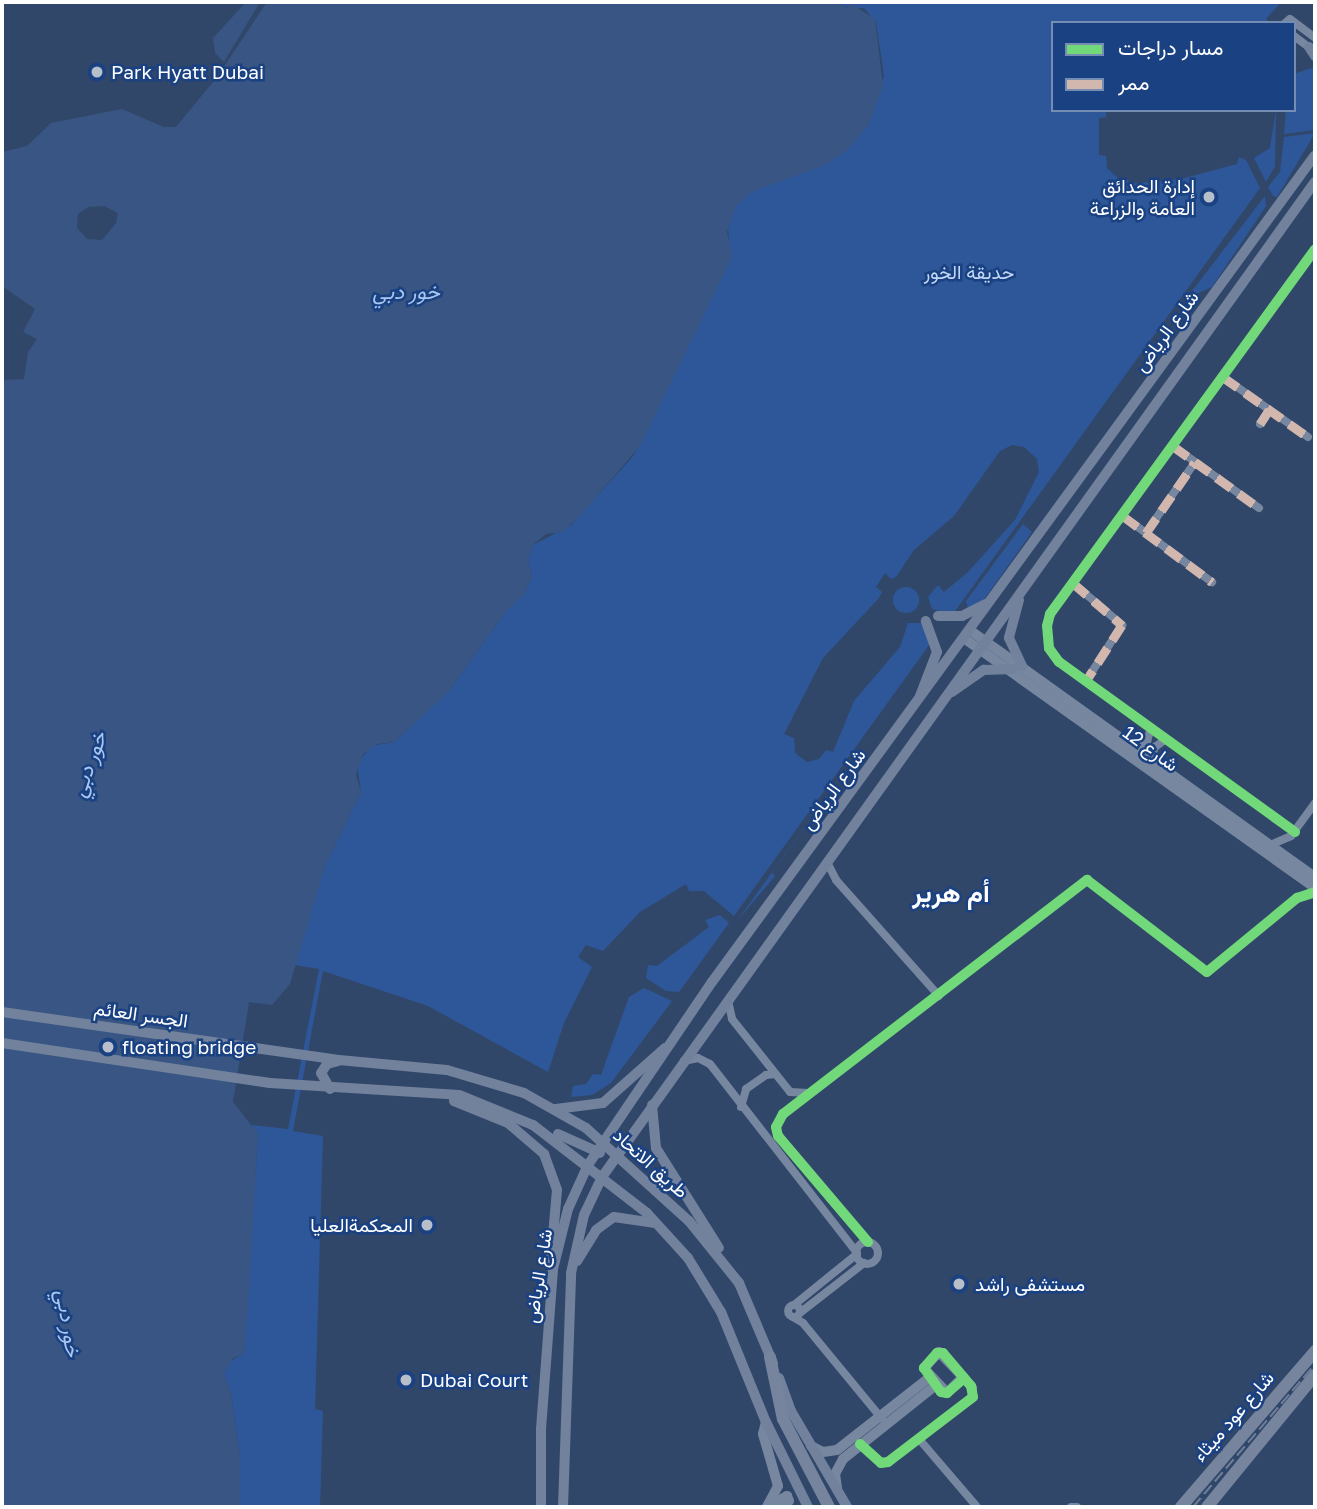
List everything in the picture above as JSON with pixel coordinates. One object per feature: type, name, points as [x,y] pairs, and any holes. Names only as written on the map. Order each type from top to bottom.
[{"type":"main road","name":"شارع الرياض","points":[[541,1507],[541,1429],[553,1269],[580,1179],[671,1046],[920,699],[1312,160],[1315,149]]},
{"type":"main road","name":"شارع الرياض","points":[[563,1507],[571,1273],[595,1189],[627,1139],[1315,183]]},
{"type":"main road","points":[[942,700],[977,673],[1018,668],[1010,638],[1021,592]]},
{"type":"main road","points":[[938,616],[968,614],[999,593]]},
{"type":"main road","points":[[920,699],[937,652],[926,621]]},
{"type":"main road","points":[[968,635],[979,633],[983,645]]},
{"type":"main road","points":[[968,635],[983,645]]},
{"type":"main road","name":"الجسر العائم","points":[[2,1012],[276,1052]]},
{"type":"main road","name":"طريق الاتحاد","points":[[2,1042],[270,1083],[330,1089],[459,1095],[509,1112],[588,1166],[665,1230],[717,1304],[766,1423],[808,1507]]},
{"type":"main road","points":[[556,1109],[593,1105],[613,1097],[671,1046]]},
{"type":"main road","name":"طريق الاتحاد","points":[[276,1052],[474,1075],[556,1109],[617,1153],[729,1266],[757,1319],[770,1357],[811,1446],[847,1507]]},
{"type":"main road","points":[[330,1089],[321,1073],[327,1064],[339,1060]]},
{"type":"main road","points":[[424,1093],[493,1115],[519,1129],[544,1154],[557,1190],[550,1250],[553,1269]]},
{"type":"main road","points":[[652,1105],[656,1148],[729,1266]]},
{"type":"main road","points":[[509,1112],[527,1116],[596,1153],[617,1153]]},
{"type":"main road","points":[[611,1131],[616,1140],[627,1139]]},
{"type":"main road","points":[[580,1179],[590,1181],[595,1189]]},
{"type":"main road","points":[[571,1273],[589,1238],[614,1217],[635,1217],[665,1230]]},
{"type":"main road","name":"شارع عود ميثاء","points":[[1181,1507],[1315,1351]]},
{"type":"main road","points":[[770,1357],[783,1419],[829,1507]]},
{"type":"main road","name":"شارع عود ميثاء","points":[[1207,1507],[1315,1375]]},
{"type":"street","points":[[1296,26],[1314,48]]},
{"type":"street","points":[[1296,37],[1314,48]]},
{"type":"street","points":[[1293,834],[1059,662],[1048,643],[1048,617],[1315,249]]},
{"type":"street","points":[[1223,377],[1308,437]]},
{"type":"street","points":[[1260,424],[1269,410]]},
{"type":"street","points":[[1173,446],[1259,508]]},
{"type":"street","points":[[1146,533],[1195,462]]},
{"type":"street","points":[[1123,516],[1212,582]]},
{"type":"street","points":[[1073,583],[1122,625],[1086,681]]},
{"type":"street","name":"شارع 12","points":[[983,645],[1136,748],[1270,845],[1278,856],[1315,890]]},
{"type":"street","name":"شارع 12","points":[[1018,668],[1278,856],[1290,860],[1315,877]]},
{"type":"street","points":[[1136,748],[1147,740],[1152,728]]},
{"type":"street","points":[[1151,759],[1155,747],[1166,739]]},
{"type":"street","points":[[1290,860],[1293,834],[1315,803]]},
{"type":"street","points":[[1270,845],[1293,834]]},
{"type":"street","points":[[827,862],[836,880],[939,996]]},
{"type":"street","points":[[1297,898],[1303,886],[1300,878]]},
{"type":"street","points":[[815,879],[836,880]]},
{"type":"street","points":[[798,1314],[864,1263],[872,1263],[878,1254],[778,1136],[776,1122],[786,1112],[1087,880],[1207,972],[1297,898],[1315,890]]},
{"type":"street","points":[[729,999],[732,1019],[790,1092],[811,1093]]},
{"type":"street","points":[[684,1060],[707,1061],[864,1263]]},
{"type":"street","points":[[741,1108],[746,1089],[765,1075],[775,1074]]},
{"type":"street","points":[[786,1112],[790,1092]]},
{"type":"street","points":[[868,1242],[794,1305],[803,1323],[883,1420]]},
{"type":"street","points":[[860,1444],[883,1464],[972,1397],[973,1388],[941,1352],[924,1363],[933,1381],[947,1393],[963,1379]]},
{"type":"street","points":[[883,1420],[839,1463],[831,1466],[827,1460],[842,1447],[883,1420],[933,1381]]},
{"type":"street","points":[[766,1423],[763,1434],[778,1486],[767,1507]]},
{"type":"street","points":[[919,1438],[978,1507]]},
{"type":"street","points":[[811,1446],[827,1452],[842,1447]]},
{"type":"street","points":[[838,1495],[835,1478],[839,1463]]},
{"type":"street","points":[[767,1507],[785,1495],[789,1501],[782,1507]]},
{"type":"street","points":[[1071,1507],[1077,1507]]},
{"type":"green space","name":"حديقة الخور","points":[[838,2],[1281,2],[1266,19],[1268,21],[1051,21],[1051,112],[1106,112],[1106,117],[1099,118],[1099,155],[1106,156],[1107,168],[1120,180],[1128,180],[1129,184],[1181,179],[1237,164],[1239,157],[1246,160],[1260,188],[953,614],[932,609],[928,597],[938,585],[944,592],[967,573],[1015,520],[1039,472],[1037,459],[1024,447],[1012,445],[1000,451],[954,516],[914,550],[896,577],[891,579],[885,573],[876,587],[882,592],[879,598],[823,658],[784,734],[794,738],[795,753],[807,762],[819,759],[826,750],[833,752],[854,701],[900,647],[908,623],[921,623],[932,641],[734,916],[704,891],[689,891],[686,884],[640,912],[603,951],[586,945],[578,957],[592,967],[564,1023],[548,1072],[428,1006],[323,971],[293,1131],[323,1136],[315,1409],[323,1411],[320,1507],[240,1507],[240,1457],[231,1394],[224,1374],[229,1362],[244,1353],[258,1134],[251,1125],[288,1129],[319,969],[295,965],[325,866],[361,792],[357,764],[371,746],[394,742],[448,692],[507,610],[525,593],[532,576],[528,560],[533,545],[571,525],[634,455],[730,259],[728,225],[736,206],[751,192],[830,162],[868,126],[884,76],[876,22],[864,8],[848,8]]},
{"type":"green space","points":[[1314,67],[1315,130],[1284,134],[1286,112],[1296,112],[1296,73]]},
{"type":"green space","points":[[1276,112],[1275,166],[1266,182],[1254,158],[1270,148]]},
{"type":"green space","points":[[1315,133],[1277,197],[1273,196],[1268,187],[1280,172],[1284,137]]},
{"type":"green space","points":[[1265,196],[1266,206],[1212,287],[1194,295],[1192,291]]},
{"type":"green space","points":[[1023,524],[1032,532],[985,598],[968,608],[966,601]]},
{"type":"green space","points":[[906,587],[915,591],[919,600],[915,609],[906,613],[897,609],[893,600],[897,591]]},
{"type":"green space","points":[[925,660],[772,873],[775,876],[737,921]]},
{"type":"green space","points":[[720,915],[729,923],[679,992],[666,991],[646,978],[648,965],[657,966],[709,927],[705,920]]},
{"type":"green space","points":[[644,988],[672,1001],[611,1083],[592,1095],[571,1097],[573,1086],[586,1084],[593,1074],[601,1075],[629,997]]},
{"type":"water","points":[[246,2],[260,2],[224,62],[215,53],[213,38]]},
{"type":"water","name":"خور دبي","points":[[267,2],[838,2],[847,8],[850,3],[875,19],[883,86],[868,126],[846,151],[825,165],[751,192],[736,206],[727,232],[732,257],[640,446],[579,517],[562,532],[546,534],[533,545],[528,560],[532,576],[525,593],[507,610],[448,692],[394,742],[377,744],[363,754],[356,775],[361,792],[325,866],[290,984],[272,1005],[249,1002],[233,1102],[258,1134],[247,1320],[244,1353],[232,1359],[224,1374],[231,1394],[240,1457],[240,1507],[2,1507],[2,380],[24,379],[28,352],[37,339],[23,332],[35,309],[2,286],[2,152],[27,146],[51,123],[122,109],[164,127],[176,127],[217,77]],"holes":[[[104,206],[118,213],[116,223],[102,240],[87,239],[77,228],[78,214],[88,207]]]},
{"type":"railway","points":[[1193,1507],[1315,1364]]},
{"type":"marked path","points":[[1223,377],[1308,437]]},
{"type":"marked path","points":[[1260,424],[1269,410]]},
{"type":"marked path","points":[[1173,446],[1259,508]]},
{"type":"marked path","points":[[1146,533],[1195,462]]},
{"type":"marked path","points":[[1123,516],[1212,582]]},
{"type":"marked path","points":[[1073,583],[1122,625],[1086,681]]},
{"type":"cycle path","points":[[1295,832],[1059,662],[1049,648],[1047,626],[1050,614],[1315,249]]},
{"type":"cycle path","points":[[868,1242],[778,1136],[776,1127],[783,1114],[1087,880],[1207,972],[1297,898],[1315,892]]},
{"type":"cycle path","points":[[860,1444],[881,1463],[888,1462],[973,1397],[971,1386],[943,1353],[937,1353],[924,1368],[941,1392],[947,1393],[963,1379]]},
{"type":"place","name":"Park Hyatt Dubai","points":[[97,72]]},
{"type":"place","name":"إدارة الحدائق العامة والزراعة","points":[[1209,197]]},
{"type":"place","name":"floating bridge","points":[[108,1047]]},
{"type":"place","name":"المحكمةالعليا","points":[[427,1225]]},
{"type":"place","name":"مستشفى راشد","points":[[959,1284]]},
{"type":"place","name":"Dubai Court","points":[[406,1380]]},
{"type":"district","name":"أم هرير","points":[[951,893]]}]
